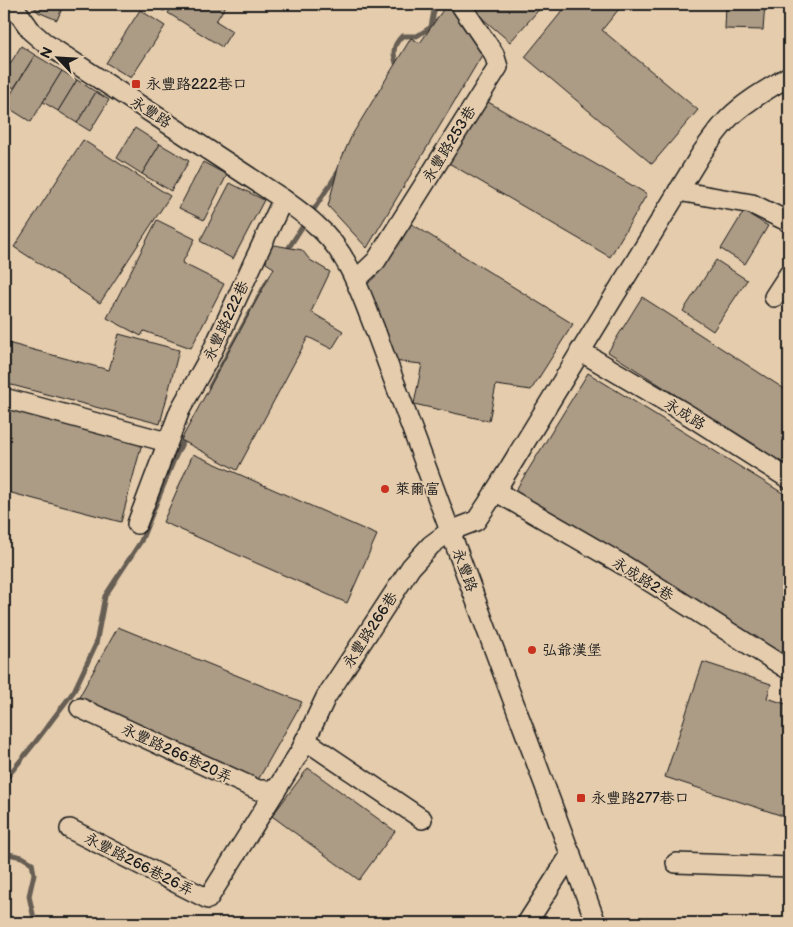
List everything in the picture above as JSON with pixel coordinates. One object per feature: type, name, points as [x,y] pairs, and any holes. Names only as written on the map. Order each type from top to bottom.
[{"type":"street","name":"永豐路","points":[[12,4],[32,32],[46,44],[283,199],[318,226],[344,259],[356,280],[596,923]]},
{"type":"street","name":"永豐路253巷","points":[[356,280],[376,261],[498,67],[494,54],[460,4]]},
{"type":"street","points":[[450,531],[476,521],[701,154],[730,117],[750,101],[789,76]]},
{"type":"street","points":[[678,191],[752,204],[789,222]]},
{"type":"street","name":"永豐路222巷","points":[[137,524],[180,410],[210,356],[283,199]]},
{"type":"street","points":[[774,296],[789,274]]},
{"type":"street","name":"永成路","points":[[580,351],[690,416],[789,480]]},
{"type":"street","points":[[4,398],[167,442]]},
{"type":"street","name":"永成路2巷","points":[[495,491],[624,566],[789,670]]},
{"type":"street","name":"永豐路266巷","points":[[208,899],[276,790],[305,740],[326,697],[411,567],[432,545],[450,531]]},
{"type":"street","name":"永豐路266巷20弄","points":[[80,708],[258,790],[276,790]]},
{"type":"street","points":[[305,740],[422,819]]},
{"type":"street","name":"永豐路266巷26弄","points":[[70,828],[208,899]]},
{"type":"street","points":[[527,923],[571,854]]},
{"type":"street","points":[[676,863],[789,867]]},
{"type":"building","points":[[32,4],[64,4],[57,20],[38,12]]},
{"type":"building","points":[[152,4],[168,4],[164,11]]},
{"type":"building","points":[[174,4],[227,4],[216,21],[232,31],[222,47],[168,13]]},
{"type":"building","points":[[447,4],[453,4],[485,50],[367,248],[328,206],[339,164],[352,135],[411,38],[420,43]]},
{"type":"building","points":[[482,4],[544,4],[510,42],[475,12]]},
{"type":"building","points":[[568,4],[623,4],[602,30],[698,110],[652,164],[525,57]]},
{"type":"building","points":[[726,4],[765,4],[763,30],[725,29]]},
{"type":"building","points":[[140,10],[165,26],[131,78],[106,63]]},
{"type":"building","points":[[21,46],[35,55],[14,88],[4,82],[4,74]]},
{"type":"building","points":[[35,55],[62,71],[31,122],[4,105]]},
{"type":"building","points":[[62,71],[77,80],[58,111],[43,102]]},
{"type":"building","points":[[77,80],[96,92],[77,123],[58,111]]},
{"type":"building","points":[[96,92],[109,100],[90,131],[77,123]]},
{"type":"building","points":[[483,99],[647,194],[610,257],[447,162]]},
{"type":"building","points":[[135,128],[160,144],[142,174],[117,158]]},
{"type":"building","points":[[83,140],[170,196],[100,303],[14,247]]},
{"type":"building","points":[[160,144],[189,161],[171,191],[142,174]]},
{"type":"building","points":[[203,162],[227,175],[204,220],[179,208]]},
{"type":"building","points":[[230,183],[264,200],[233,259],[200,241]]},
{"type":"building","points":[[744,211],[768,226],[745,264],[721,249]]},
{"type":"building","points":[[157,220],[195,239],[182,263],[224,284],[191,348],[144,331],[141,336],[107,318]]},
{"type":"building","points":[[407,221],[573,324],[531,390],[496,385],[489,421],[414,404],[422,364],[392,361],[364,290]]},
{"type":"building","points":[[269,244],[302,250],[310,260],[330,272],[311,312],[343,331],[332,349],[308,337],[237,470],[181,440],[274,268],[266,263]]},
{"type":"building","points":[[716,260],[747,280],[713,331],[683,311]]},
{"type":"building","points":[[642,297],[789,392],[789,467],[608,352]]},
{"type":"building","points":[[119,334],[179,350],[160,424],[4,383],[4,342],[109,370]]},
{"type":"building","points":[[588,373],[789,497],[789,663],[514,493]]},
{"type":"building","points":[[4,407],[142,443],[121,522],[4,491]]},
{"type":"building","points":[[193,454],[377,535],[347,603],[163,522]]},
{"type":"building","points":[[118,627],[302,702],[258,780],[78,699]]},
{"type":"building","points":[[703,662],[771,684],[767,698],[789,705],[789,818],[665,777]]},
{"type":"building","points":[[308,768],[395,831],[359,880],[272,816]]},
{"type":"waterway","points":[[398,69],[394,55],[398,40],[402,36],[417,36],[431,27],[434,11],[431,4]]},
{"type":"waterway","points":[[311,214],[340,169]]},
{"type":"waterway","points":[[286,252],[306,221]]},
{"type":"waterway","points":[[210,387],[268,280]]},
{"type":"waterway","points":[[4,781],[74,691],[96,644],[105,596],[141,541],[185,437]]},
{"type":"waterway","points":[[4,853],[22,857],[32,863],[34,874],[29,896],[35,923]]},
{"type":"place","name":"永豐路222巷口","points":[[136,84]]},
{"type":"place","name":"萊爾富","points":[[385,489]]},
{"type":"place","name":"弘爺漢堡","points":[[532,650]]},
{"type":"place","name":"永豐路277巷口","points":[[581,798]]}]
